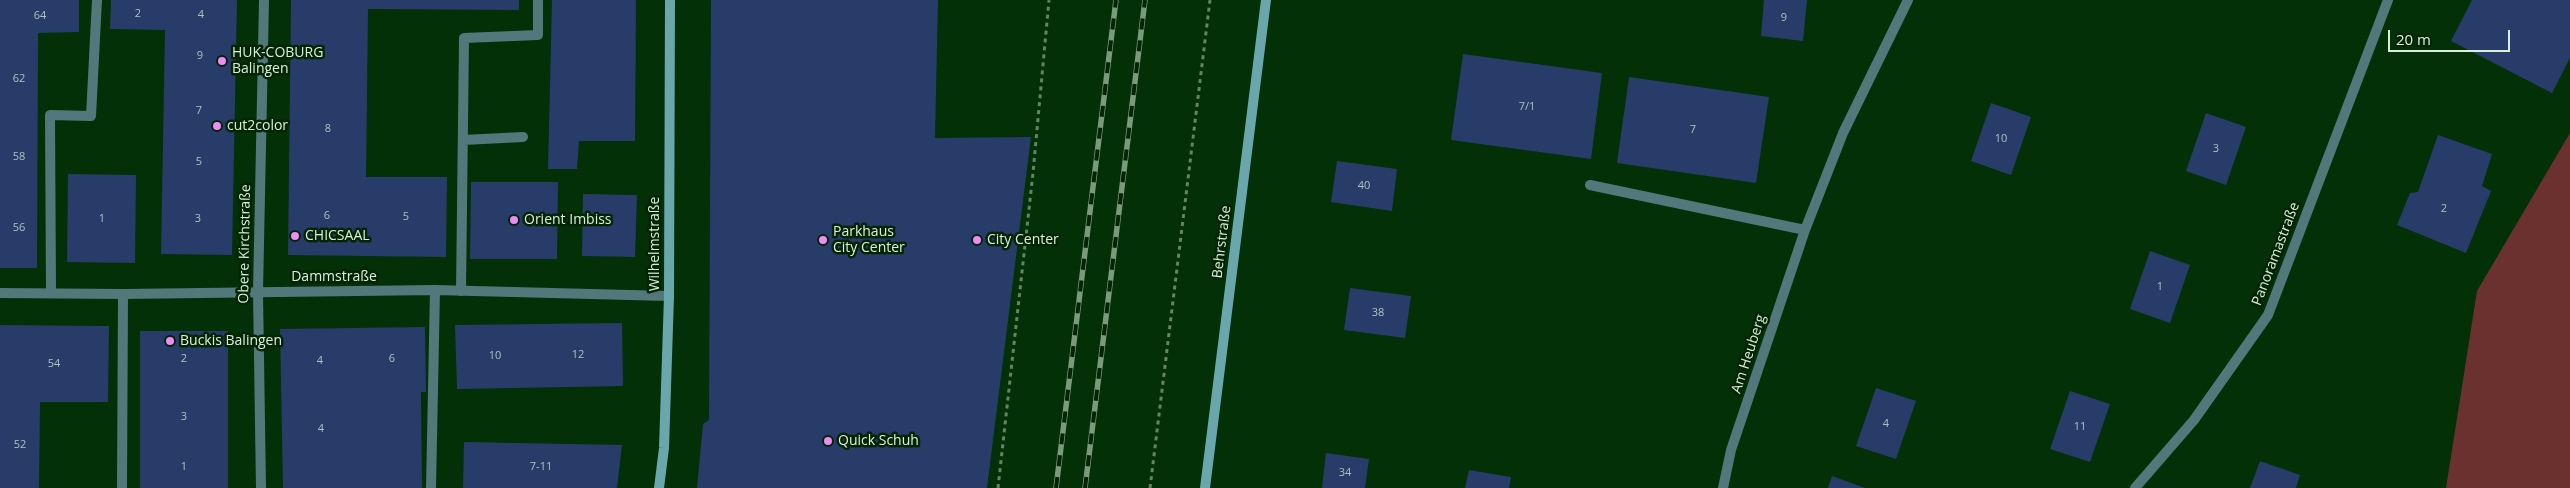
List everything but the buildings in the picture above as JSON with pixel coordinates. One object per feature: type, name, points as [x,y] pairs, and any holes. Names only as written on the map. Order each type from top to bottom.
[{"type":"street","points":[[51,292],[50,115],[91,116],[97,0]]},
{"type":"street","name":"Obere Kirchstraße","points":[[261,488],[258,292],[264,0]]},
{"type":"street","points":[[461,291],[464,38],[538,35],[538,0]]},
{"type":"street","name":"Wilhelmstraße","points":[[658,488],[664,448],[669,296],[670,0]]},
{"type":"street","name":"Behrstraße","points":[[1205,488],[1266,0]]},
{"type":"street","name":"Am Heuberg","points":[[1723,488],[1731,450],[1805,230],[1843,133],[1908,0]]},
{"type":"street","name":"Panoramastraße","points":[[2135,488],[2194,420],[2268,315],[2388,0]]},
{"type":"street","points":[[463,140],[523,137]]},
{"type":"street","points":[[1590,185],[1805,230]]},
{"type":"street","points":[[431,488],[435,290]]},
{"type":"street","name":"Dammstraße","points":[[0,292],[122,294],[435,290],[669,296]]},
{"type":"street","points":[[122,294],[122,488]]},
{"type":"path","points":[[998,488],[1034,173],[1049,0]]},
{"type":"path","points":[[1150,488],[1210,0]]},
{"type":"shaded area","points":[[2570,133],[2570,488],[2446,488],[2477,291]]},
{"type":"railway","points":[[1056,488],[1116,0]]},
{"type":"railway","points":[[1085,488],[1145,0]]},
{"type":"place","name":"HUK-COBURG Balingen","points":[[222,61]]},
{"type":"place","name":"cut2color","points":[[217,126]]},
{"type":"place","name":"Orient Imbiss","points":[[514,220]]},
{"type":"place","name":"CHICSAAL","points":[[295,236]]},
{"type":"place","name":"Parkhaus City Center","points":[[823,240]]},
{"type":"place","name":"City Center","points":[[977,240]]},
{"type":"place","name":"Buckis Balingen","points":[[170,341]]},
{"type":"place","name":"Quick Schuh","points":[[828,441]]}]
